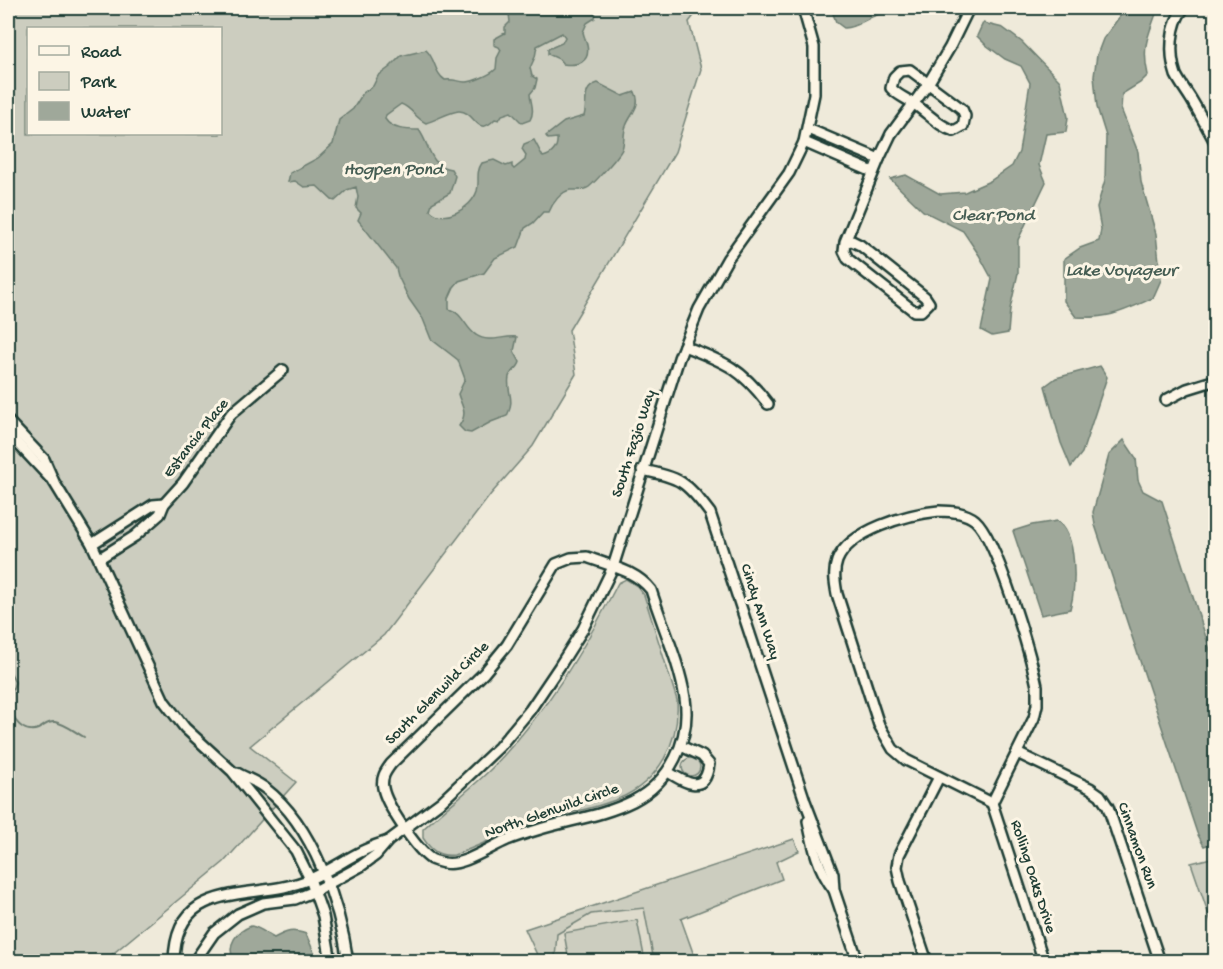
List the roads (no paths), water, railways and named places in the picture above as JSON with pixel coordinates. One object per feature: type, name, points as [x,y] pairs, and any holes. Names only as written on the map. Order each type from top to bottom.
[{"type":"street","name":"South Fazio Way","points":[[174,962],[178,933],[187,915],[202,903],[229,894],[294,884],[310,879],[368,847],[388,841],[406,830],[499,747],[530,710],[584,629],[613,567],[642,470],[699,309],[728,258],[789,173],[804,142],[814,94],[814,47],[803,8]]},
{"type":"street","points":[[845,243],[852,241],[860,244],[925,297],[929,303],[921,311],[914,310],[848,259],[843,251],[845,243],[873,172],[891,134],[928,84],[969,8]]},
{"type":"street","points":[[1184,8],[1175,23],[1172,43],[1176,75],[1215,144]]},
{"type":"street","points":[[910,70],[928,84],[962,109],[965,116],[963,126],[954,131],[945,128],[891,88],[894,77],[900,71],[910,70]]},
{"type":"street","points":[[808,129],[879,159]]},
{"type":"street","points":[[804,142],[873,172]]},
{"type":"street","points":[[684,346],[728,364],[753,384],[768,404]]},
{"type":"street","name":"Estancia Place","points":[[100,558],[138,534],[159,514],[231,414],[283,370]]},
{"type":"street","points":[[1167,400],[1187,389],[1215,380]]},
{"type":"street","points":[[8,422],[44,459],[54,482],[100,558],[164,701],[184,728],[232,771],[296,851],[315,891],[323,916],[331,961]]},
{"type":"street","points":[[8,433],[54,482]]},
{"type":"street","name":"Cindy Ann Way","points":[[642,470],[672,476],[693,490],[710,513],[805,801],[813,847],[824,878],[834,890],[858,962]]},
{"type":"street","name":"Estancia Place","points":[[92,544],[153,506],[164,504]]},
{"type":"street","points":[[928,512],[957,512],[974,519],[983,529],[990,541],[1033,667],[1037,686],[1034,718],[1017,753],[992,803],[906,760],[893,749],[884,737],[837,594],[834,575],[836,563],[850,542],[893,522],[928,512]]},
{"type":"street","name":"South Glenwild Circle","points":[[406,830],[387,802],[383,786],[384,773],[484,673],[507,645],[556,564],[571,558],[587,556],[632,573],[642,579],[651,590],[682,683],[685,720],[681,746],[675,760],[668,772],[650,790]]},
{"type":"street","points":[[668,772],[689,784],[700,784],[708,776],[709,764],[702,756],[681,746]]},
{"type":"street","name":"Cinnamon Run","points":[[1017,753],[1100,795],[1108,807],[1160,962]]},
{"type":"street","points":[[232,771],[265,788],[288,810],[324,871],[344,933],[348,962]]},
{"type":"street","points":[[927,962],[897,867],[899,855],[939,777]]},
{"type":"street","name":"North Glenwild Circle","points":[[406,830],[432,860],[447,864],[462,861],[507,840],[538,829],[618,808],[650,790]]},
{"type":"street","name":"Rolling Oaks Drive","points":[[992,803],[1044,962]]},
{"type":"street","name":"South Fazio Way","points":[[194,962],[214,933],[237,914],[263,903],[295,899],[329,885],[376,855],[388,841]]},
{"type":"water","name":"Hogpen Pond","points":[[505,8],[596,8],[595,18],[587,23],[583,32],[588,51],[587,56],[578,64],[563,64],[559,59],[548,54],[548,49],[562,43],[565,37],[562,33],[537,46],[530,68],[532,76],[537,79],[535,88],[530,94],[532,114],[530,120],[522,123],[511,112],[484,126],[465,112],[459,111],[426,123],[401,104],[386,115],[385,119],[388,123],[396,127],[419,130],[434,159],[438,164],[451,169],[455,176],[450,193],[432,203],[430,210],[436,214],[449,215],[469,204],[477,191],[482,163],[494,160],[506,166],[512,164],[514,169],[525,160],[526,155],[522,149],[524,144],[534,140],[543,157],[552,153],[557,138],[548,139],[546,136],[564,122],[584,116],[587,92],[593,85],[598,83],[623,96],[635,92],[637,101],[625,129],[622,149],[596,180],[585,189],[571,190],[560,195],[549,212],[543,212],[525,228],[518,247],[495,258],[484,273],[459,281],[454,287],[449,298],[449,309],[458,314],[472,332],[481,338],[517,337],[514,351],[520,362],[509,377],[511,405],[507,416],[471,433],[465,432],[459,426],[464,413],[458,394],[465,379],[458,360],[431,339],[423,319],[409,299],[396,268],[358,220],[361,213],[356,208],[358,197],[356,187],[347,190],[335,201],[317,186],[304,187],[295,181],[288,182],[290,173],[318,158],[333,144],[339,120],[353,109],[363,93],[373,86],[378,76],[401,56],[426,50],[439,74],[445,80],[468,82],[481,78],[496,69],[497,58],[501,50],[494,45],[494,39],[505,33],[505,27],[510,22],[509,14],[504,13]]},
{"type":"water","points":[[831,8],[946,8],[947,10],[945,15],[914,10],[890,11],[852,27],[844,28],[836,22]]},
{"type":"water","name":"Lake Voyageur","points":[[1126,8],[1158,8],[1146,48],[1148,75],[1122,94],[1121,109],[1138,152],[1141,182],[1156,234],[1161,280],[1153,298],[1133,307],[1098,317],[1076,317],[1064,301],[1064,259],[1080,248],[1099,241],[1101,229],[1097,207],[1105,180],[1106,136],[1097,107],[1094,76],[1097,55],[1103,39]]},
{"type":"water","name":"Clear Pond","points":[[983,23],[1003,28],[1022,42],[1060,81],[1068,117],[1066,132],[1046,134],[1039,165],[1046,182],[1018,240],[1018,273],[1010,309],[1008,333],[992,336],[981,330],[992,279],[979,255],[963,231],[923,211],[890,179],[906,175],[940,194],[965,192],[990,181],[1012,166],[1019,152],[1030,83],[1021,66],[1005,59],[977,36]]},
{"type":"water","points":[[1100,366],[1107,377],[1082,453],[1071,467],[1061,443],[1045,386],[1056,378]]},
{"type":"water","points":[[1124,440],[1136,458],[1138,480],[1143,491],[1162,501],[1215,665],[1215,842],[1204,846],[1197,833],[1095,525],[1093,512],[1109,455]]},
{"type":"water","points":[[1057,521],[1069,537],[1072,549],[1074,575],[1072,600],[1070,609],[1041,615],[1013,531]]},
{"type":"water","points":[[251,926],[274,938],[290,932],[306,934],[316,957],[321,961],[230,961],[233,959],[231,948],[234,939]]},
{"type":"waterway","points":[[8,668],[15,682],[10,696],[10,708],[20,726],[31,730],[55,722],[67,726],[84,737]]}]
